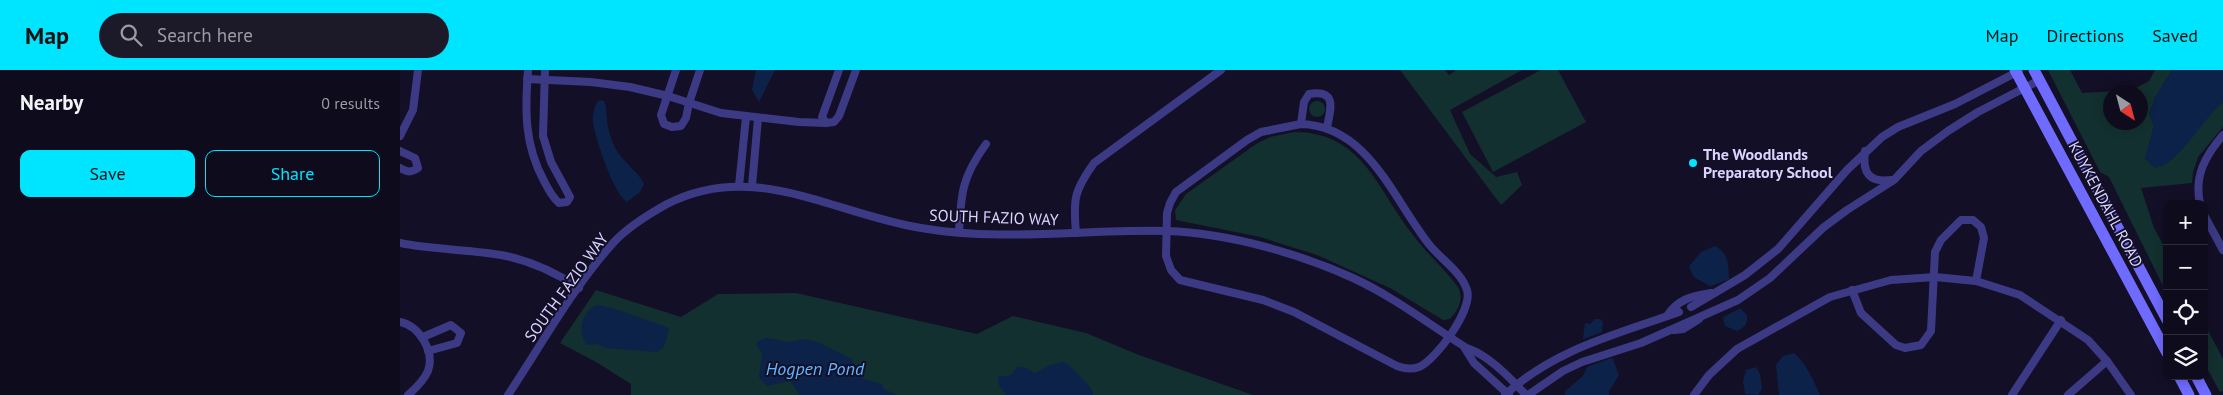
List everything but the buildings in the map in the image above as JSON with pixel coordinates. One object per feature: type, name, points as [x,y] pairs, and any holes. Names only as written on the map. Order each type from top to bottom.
[{"type":"main road","name":"KUYKENDAHL ROAD","points":[[2018,71],[2024,88],[2163,346]]},
{"type":"main road","name":"KUYKENDAHL ROAD","points":[[2037,75],[2163,312]]},
{"type":"main road","points":[[2180,380],[2189,395]]},
{"type":"main road","points":[[2198,380],[2206,395]]},
{"type":"street","points":[[400,136],[413,110],[418,70]]},
{"type":"street","points":[[528,70],[525,109],[528,138],[536,167],[553,198],[559,203],[567,202],[570,197],[551,162],[542,136],[545,70]]},
{"type":"street","points":[[676,70],[661,115],[664,124],[672,127],[681,126],[686,118],[688,103],[700,70]]},
{"type":"street","points":[[826,123],[822,117],[839,70]]},
{"type":"street","points":[[527,79],[591,82],[630,87],[668,96],[721,113],[746,117],[826,123],[834,122],[839,116],[856,70]]},
{"type":"street","points":[[1076,233],[1074,206],[1079,184],[1094,163],[1221,70]]},
{"type":"street","points":[[1692,307],[1732,284],[1760,264],[1778,248],[1865,151],[1898,127],[1955,104],[2018,71]]},
{"type":"street","points":[[1527,395],[1582,362],[1672,330],[1684,329],[1702,316],[1738,300],[1770,278],[1824,227],[1894,180],[1921,152],[1948,131],[2024,88],[2037,75]]},
{"type":"street","points":[[1301,124],[1304,102],[1309,94],[1320,92],[1328,97],[1332,106],[1327,127]]},
{"type":"street","points":[[740,186],[746,117]]},
{"type":"street","points":[[752,186],[758,118]]},
{"type":"street","points":[[1301,124],[1327,127],[1348,138],[1372,160],[1412,222],[1430,246],[1461,278],[1467,290],[1468,304],[1464,314],[1431,359],[1418,367],[1407,370],[1294,312],[1263,300],[1180,280],[1171,270],[1166,256],[1167,214],[1176,192],[1254,136],[1278,127],[1301,124]]},
{"type":"street","points":[[2200,200],[2198,175],[2204,161],[2223,135]]},
{"type":"street","points":[[959,232],[962,189],[972,163],[986,144]]},
{"type":"street","points":[[400,150],[415,158],[418,168],[407,172],[400,168]]},
{"type":"street","points":[[1865,151],[1864,162],[1869,175],[1880,182],[1894,180]]},
{"type":"street","name":"SOUTH FAZIO WAY","points":[[508,395],[578,288],[616,239],[668,204],[708,190],[740,186],[782,190],[872,218],[923,229],[959,232],[1076,233],[1167,231],[1228,239],[1313,262],[1353,278],[1383,294],[1449,335],[1464,347],[1479,353],[1527,395]]},
{"type":"street","points":[[1852,290],[1857,307],[1869,321],[1896,345],[1914,348],[1921,345],[1931,331],[1935,252],[1942,240],[1961,220],[1974,220],[1981,228],[1984,238],[1976,281]]},
{"type":"street","points":[[2208,222],[2223,250]]},
{"type":"street","points":[[400,243],[500,254],[523,260],[561,276],[578,288]]},
{"type":"street","points":[[1760,264],[1770,278]]},
{"type":"street","points":[[1694,395],[1710,375],[1737,349],[1830,297],[1891,280],[1935,277],[1976,281],[2020,295],[2061,320],[2088,340],[2107,361],[2132,395]]},
{"type":"street","points":[[1666,317],[1673,307],[1681,301],[1698,295],[1712,294]]},
{"type":"street","points":[[1507,394],[1554,359],[1578,348],[1679,312]]},
{"type":"street","points":[[1666,317],[1672,330]]},
{"type":"street","points":[[2012,395],[2061,320]]},
{"type":"street","points":[[400,322],[406,323],[423,337],[428,351],[428,370],[416,388],[408,395]]},
{"type":"street","points":[[423,337],[451,325],[461,333],[457,343],[428,351]]},
{"type":"street","name":"SOUTH FAZIO WAY","points":[[1464,347],[1474,363],[1507,394]]},
{"type":"street","points":[[2068,395],[2107,361]]},
{"type":"green space","points":[[1400,70],[1445,70],[1449,75],[1456,70],[1522,70],[1450,110],[1470,154],[1496,177],[1517,172],[1522,185],[1501,205]]},
{"type":"green space","points":[[1541,70],[1558,70],[1586,122],[1493,172],[1462,112]]},
{"type":"green space","points":[[2048,70],[2070,70],[2082,93],[2103,92],[2103,130],[2148,130],[2148,85],[2141,85],[2149,81],[2155,70],[2172,70],[2156,96],[2149,113],[2154,126],[2145,159],[2182,149],[2212,111],[2223,102],[2223,127],[2198,157],[2192,183],[2141,188],[2154,228],[2163,245],[2163,286],[2109,177],[2100,172]]},
{"type":"green space","points":[[1317,101],[1325,109],[1317,117],[1309,109]]},
{"type":"green space","points":[[1294,132],[1317,134],[1336,141],[1351,151],[1364,165],[1415,238],[1458,287],[1461,296],[1460,304],[1450,319],[1443,320],[1390,288],[1317,255],[1260,237],[1176,220],[1175,210],[1186,194],[1256,144],[1270,137]]},
{"type":"green space","points":[[596,290],[681,317],[718,294],[796,293],[977,334],[1013,316],[1086,333],[1139,355],[1253,395],[631,395],[631,384],[596,362],[560,343]]},
{"type":"green space","points":[[2208,331],[2223,359],[2223,391],[2220,392],[2208,370]]},
{"type":"water","points":[[756,70],[775,70],[759,102],[752,90]]},
{"type":"water","points":[[2172,70],[2223,70],[2223,102],[2182,150],[2164,165],[2155,168],[2145,159],[2154,126],[2149,113],[2156,96]]},
{"type":"water","points":[[599,100],[604,101],[606,106],[607,121],[616,149],[644,184],[640,192],[627,202],[616,188],[601,153],[593,123],[593,114]]},
{"type":"water","points":[[1715,246],[1725,256],[1728,263],[1732,293],[1740,308],[1747,315],[1745,325],[1737,331],[1725,326],[1719,304],[1711,288],[1694,277],[1689,266],[1701,252]]},
{"type":"water","points":[[597,305],[612,308],[667,327],[669,330],[664,347],[657,352],[606,348],[597,344],[587,345],[582,334],[582,322],[588,312]]},
{"type":"water","points":[[1595,319],[1600,319],[1603,322],[1602,331],[1619,375],[1609,391],[1609,395],[1565,395],[1565,391],[1583,376],[1587,367],[1583,339],[1585,323],[1590,324]]},
{"type":"water","name":"Hogpen Pond","points":[[766,338],[789,342],[804,339],[815,341],[852,359],[859,374],[864,379],[882,384],[884,389],[897,395],[800,395],[790,381],[767,386],[759,377],[762,353],[756,344]]},
{"type":"water","points":[[1794,353],[1806,367],[1820,395],[1779,395],[1776,365],[1783,356]]},
{"type":"water","points":[[1064,362],[1092,389],[1093,395],[1006,395],[999,385],[998,377],[1011,375],[1018,367],[1024,367],[1035,373],[1050,365]]},
{"type":"water","points":[[1756,367],[1760,374],[1762,389],[1758,395],[1745,394],[1743,381],[1746,370]]},
{"type":"pier","points":[[1730,279],[1741,308],[1723,317],[1708,287]]},
{"type":"pier","points":[[1605,331],[1614,357],[1584,368],[1581,340]]},
{"type":"place","name":"The Woodlands Preparatory School","points":[[1693,163]]}]
